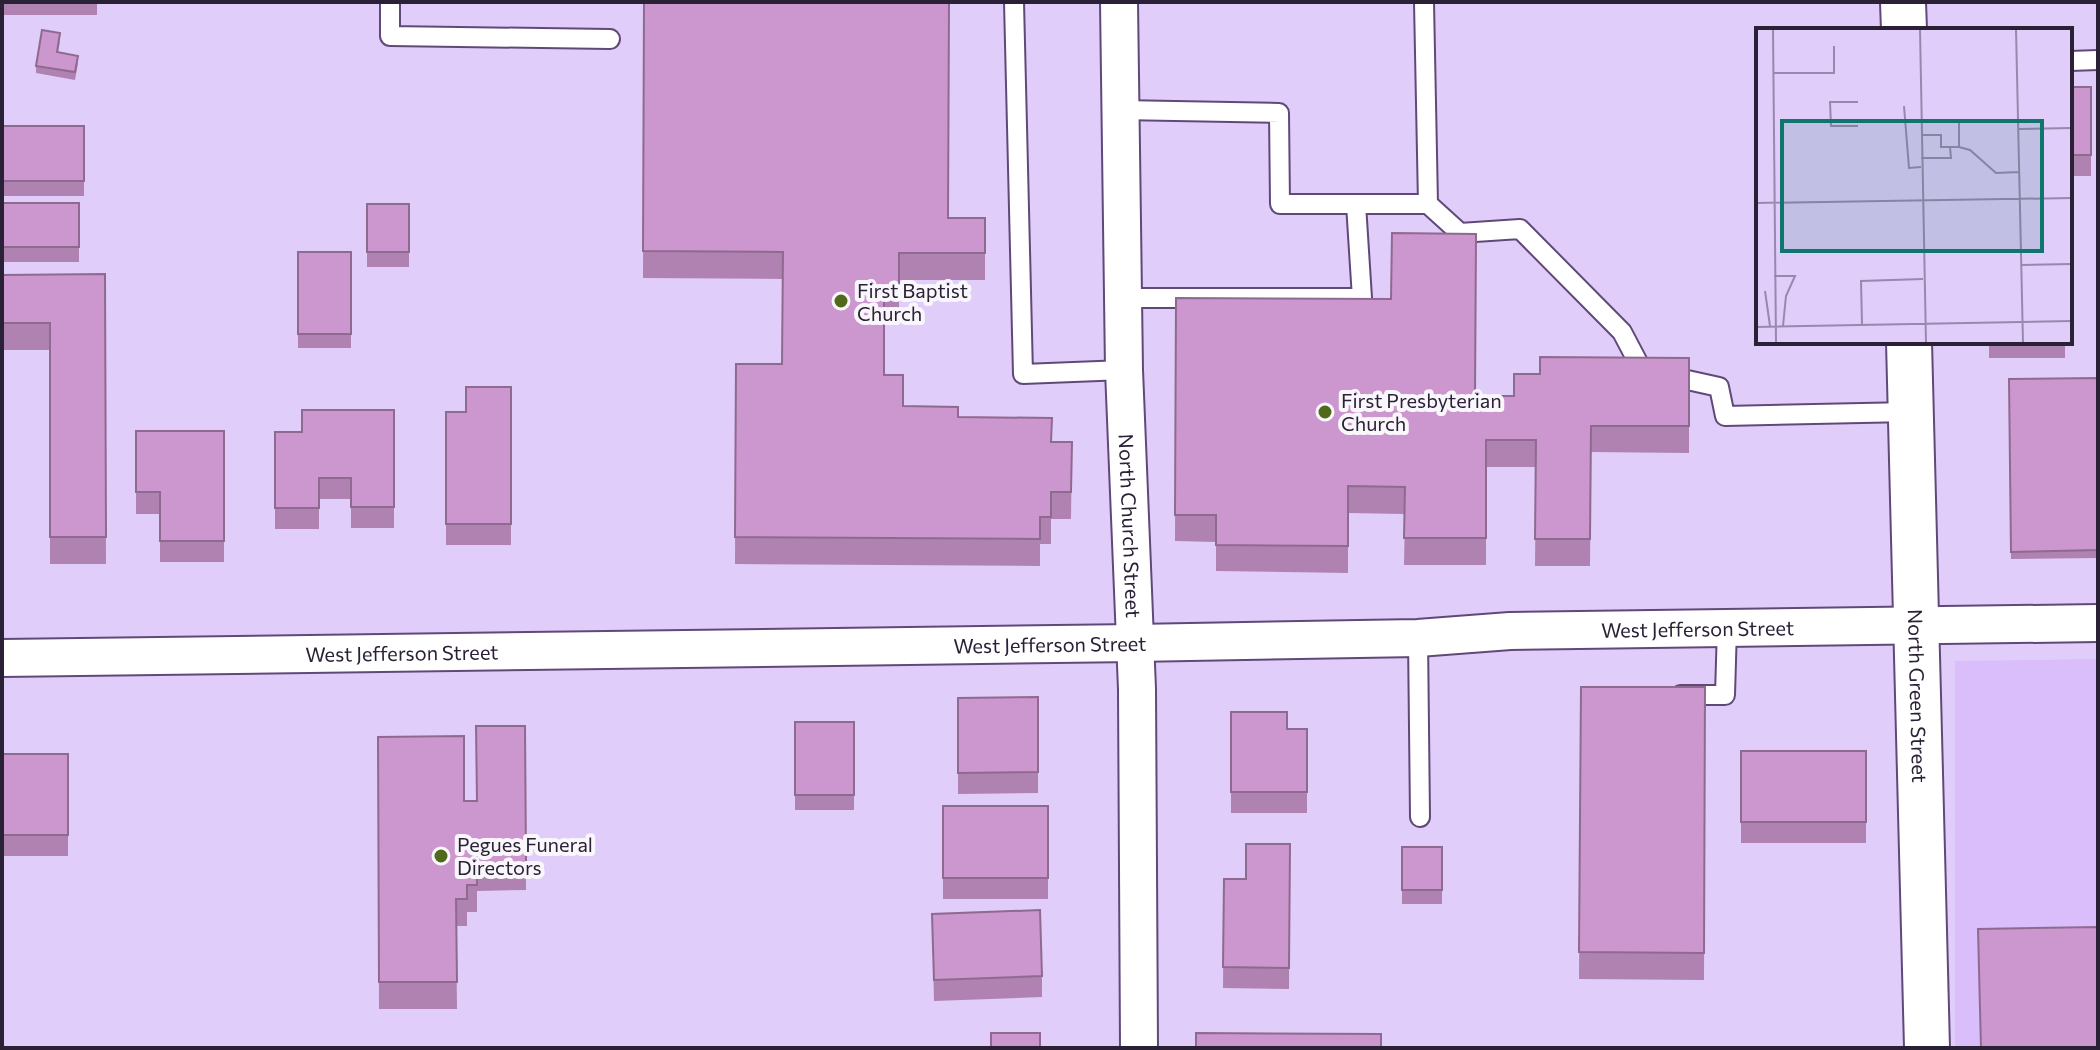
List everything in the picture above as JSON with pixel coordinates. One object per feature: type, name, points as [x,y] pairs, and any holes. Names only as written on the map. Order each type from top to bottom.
[{"type":"street","name":"North Church Street","points":[[1119,2],[1124,370],[1135,643],[1139,1048]]},
{"type":"street","points":[[1903,2],[1904,28]]},
{"type":"street","name":"North Green Street","points":[[1909,344],[1927,1048]]},
{"type":"street","name":"West Jefferson Street","points":[[2,658],[1135,643],[1418,638],[1510,631],[2098,623]]},
{"type":"lane","points":[[390,2],[390,36],[610,39]]},
{"type":"lane","points":[[1014,2],[1023,374],[1124,370]]},
{"type":"lane","points":[[1424,2],[1428,204]]},
{"type":"lane","points":[[2072,61],[2098,60]]},
{"type":"lane","points":[[1120,110],[1279,113],[1280,204],[1428,204],[1460,233],[1520,229],[1622,332],[1642,370],[1719,387],[1725,416],[1910,412]]},
{"type":"lane","points":[[1123,298],[1362,298],[1356,204]]},
{"type":"lane","points":[[1666,695],[1725,695],[1727,627]]},
{"type":"lane","points":[[1418,638],[1420,817]]},
{"type":"shaded area","points":[[2098,659],[2098,1048],[1955,1048],[1955,661]]},
{"type":"building","name":"First Baptist Church","points":[[644,2],[949,2],[948,218],[985,218],[985,253],[899,253],[899,295],[884,295],[884,375],[903,375],[903,406],[958,407],[958,417],[1052,418],[1051,442],[1072,442],[1071,492],[1051,492],[1051,517],[1040,517],[1040,539],[735,537],[736,364],[782,364],[783,252],[643,251]]},
{"type":"building","points":[[42,30],[60,33],[57,52],[78,56],[75,72],[36,66]]},
{"type":"building","points":[[2072,87],[2091,87],[2091,155],[2072,155]]},
{"type":"building","points":[[2,126],[84,126],[84,181],[2,181]]},
{"type":"building","points":[[2,203],[79,203],[79,247],[2,247]]},
{"type":"building","points":[[367,204],[409,204],[409,252],[367,252]]},
{"type":"building","name":"First Presbyterian Church","points":[[1392,233],[1476,234],[1475,396],[1514,396],[1514,374],[1540,374],[1540,357],[1689,358],[1689,426],[1591,426],[1590,539],[1535,539],[1536,440],[1486,440],[1486,538],[1404,538],[1405,487],[1348,486],[1348,546],[1216,545],[1216,515],[1175,515],[1176,298],[1391,299]]},
{"type":"building","points":[[298,252],[351,252],[351,334],[298,334]]},
{"type":"building","points":[[105,274],[106,537],[50,537],[50,323],[2,323],[2,275]]},
{"type":"building","points":[[2098,378],[2098,550],[2011,552],[2009,379]]},
{"type":"building","points":[[466,387],[511,387],[511,524],[446,524],[446,412],[466,412]]},
{"type":"building","points":[[302,410],[394,410],[394,507],[351,507],[351,478],[319,478],[319,508],[275,508],[275,432],[302,432]]},
{"type":"building","points":[[136,431],[224,431],[224,541],[160,541],[160,492],[136,492]]},
{"type":"building","points":[[1581,687],[1705,687],[1704,953],[1579,952]]},
{"type":"building","points":[[1038,697],[1038,772],[958,773],[958,698]]},
{"type":"building","points":[[1231,712],[1287,712],[1287,729],[1307,729],[1307,792],[1231,792]]},
{"type":"building","points":[[795,722],[854,722],[854,795],[795,795]]},
{"type":"building","points":[[476,726],[525,726],[526,863],[477,864],[477,885],[467,885],[467,899],[456,899],[457,982],[379,982],[378,737],[464,736],[464,801],[477,801]]},
{"type":"building","points":[[1741,751],[1866,751],[1866,822],[1741,822]]},
{"type":"building","points":[[2,754],[68,754],[68,835],[2,835]]},
{"type":"building","points":[[943,806],[1048,806],[1048,878],[943,878]]},
{"type":"building","points":[[1246,844],[1290,844],[1289,968],[1223,967],[1224,879],[1246,879]]},
{"type":"building","points":[[1402,847],[1442,847],[1442,890],[1402,890]]},
{"type":"building","points":[[1040,910],[1042,976],[934,980],[932,914]]},
{"type":"building","points":[[2098,927],[2098,1048],[1981,1048],[1978,929]]},
{"type":"building","points":[[991,1033],[1040,1033],[1040,1048],[991,1048]]},
{"type":"building","points":[[1196,1033],[1381,1034],[1381,1048],[1196,1048]]},
{"type":"place","name":"First Baptist Church","points":[[841,301]]},
{"type":"place","name":"First Presbyterian Church","points":[[1325,412]]},
{"type":"place","name":"Pegues Funeral Directors","points":[[441,856]]}]
